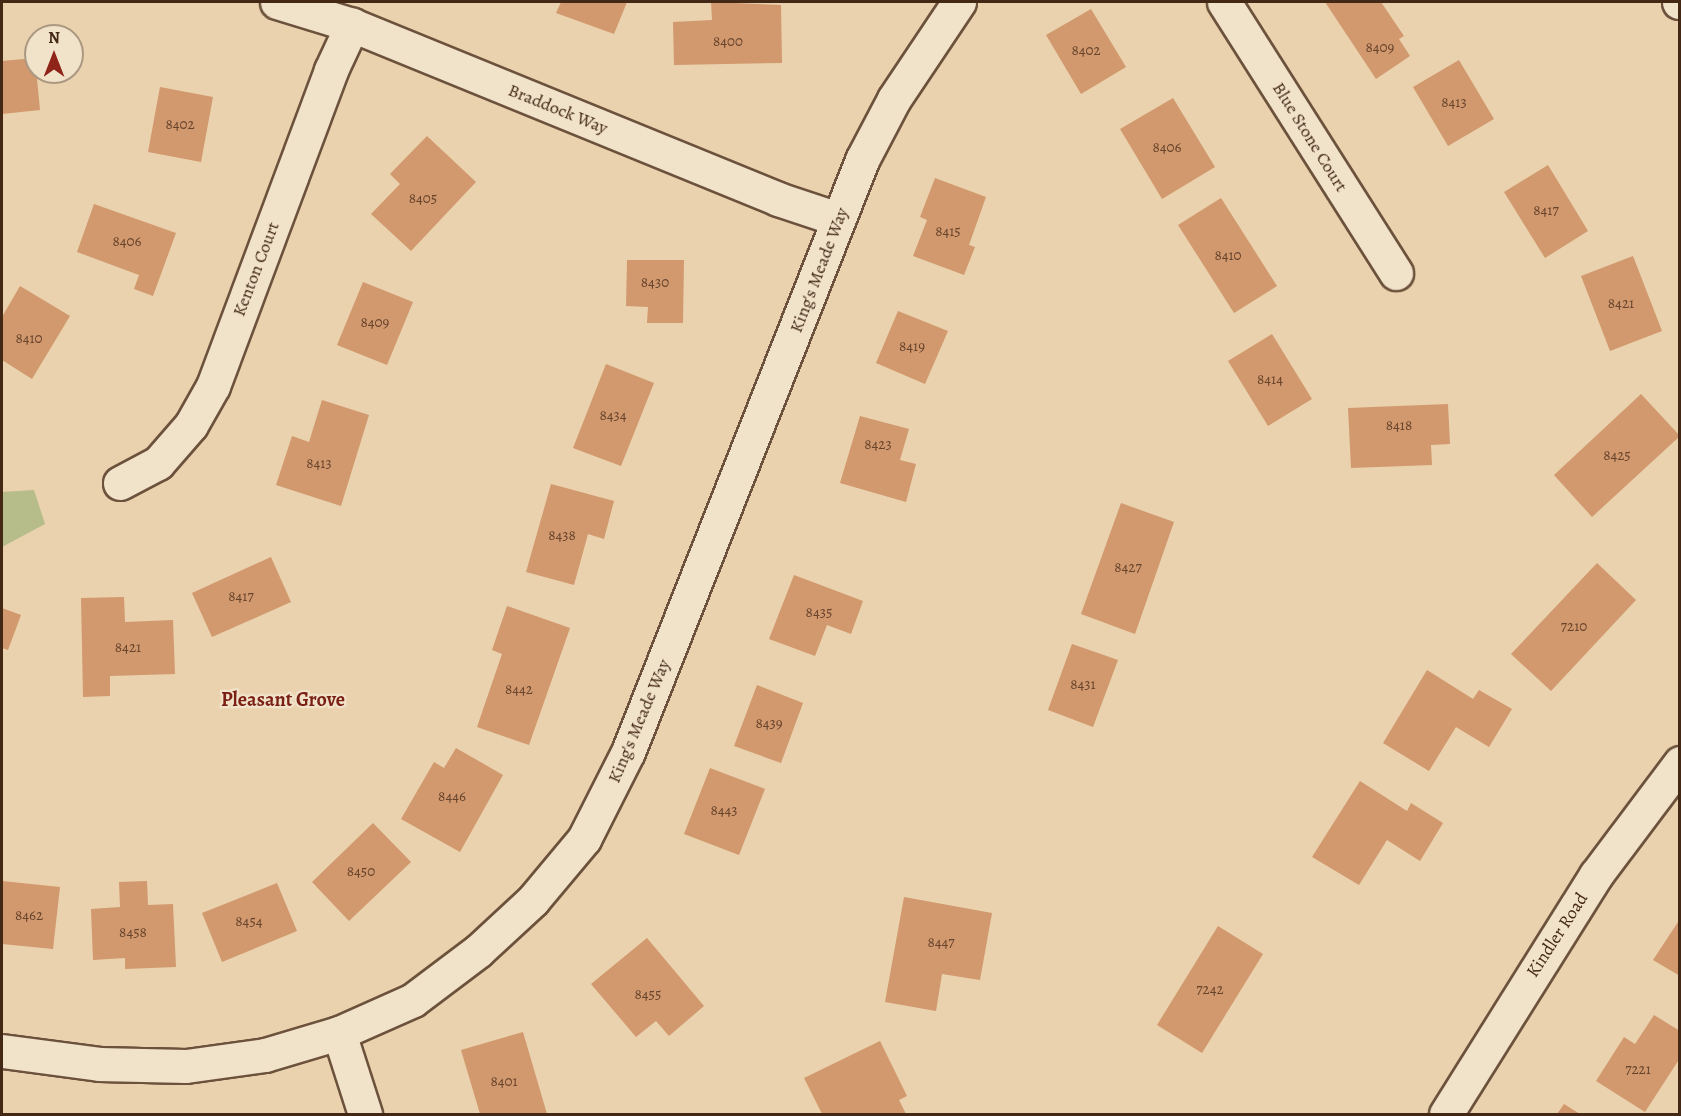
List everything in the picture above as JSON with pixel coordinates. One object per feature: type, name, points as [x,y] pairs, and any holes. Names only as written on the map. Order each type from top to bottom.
[{"type":"street","name":"Braddock Way","points":[[277,2],[352,25],[778,199],[838,219]]},
{"type":"street","name":"King's Meade Way","points":[[2,1051],[99,1065],[186,1066],[265,1055],[339,1033],[414,1000],[478,951],[533,900],[584,839],[628,752],[862,160],[894,99],[959,2]]},
{"type":"street","name":"Blue Stone Court","points":[[1224,2],[1396,273]]},
{"type":"street","name":"Kenton Court","points":[[120,483],[158,463],[190,424],[213,386],[327,81],[352,25]]},
{"type":"street","name":"Kindler Road","points":[[1446,1114],[1596,875],[1680,763]]},
{"type":"street","points":[[339,1033],[366,1114]]},
{"type":"green space","points":[[34,490],[45,524],[2,547],[2,492]]},
{"type":"building","points":[[561,2],[627,2],[614,34],[556,13]]},
{"type":"building","points":[[711,2],[781,5],[782,63],[674,65],[673,22],[712,20]]},
{"type":"building","points":[[1325,2],[1381,2],[1404,36],[1399,39],[1410,56],[1376,79]]},
{"type":"building","points":[[1091,9],[1126,67],[1081,94],[1046,35]]},
{"type":"building","points":[[24,59],[24,84],[38,84],[40,110],[2,114],[2,61]]},
{"type":"building","points":[[1459,60],[1494,119],[1448,146],[1413,87]]},
{"type":"building","points":[[160,87],[213,97],[201,162],[148,152]]},
{"type":"building","points":[[1173,98],[1215,167],[1162,199],[1120,129]]},
{"type":"building","points":[[427,136],[476,182],[411,251],[371,214],[400,184],[390,174]]},
{"type":"building","points":[[1548,165],[1588,231],[1545,258],[1504,192]]},
{"type":"building","points":[[935,178],[986,197],[969,245],[975,247],[964,275],[913,256],[927,220],[920,217]]},
{"type":"building","points":[[1221,198],[1277,286],[1234,313],[1178,225]]},
{"type":"building","points":[[94,204],[176,233],[153,296],[134,289],[139,275],[77,252]]},
{"type":"building","points":[[1633,256],[1662,331],[1610,351],[1581,276]]},
{"type":"building","points":[[627,260],[684,260],[683,323],[647,323],[648,307],[626,306]]},
{"type":"building","points":[[363,282],[413,302],[387,365],[337,345]]},
{"type":"building","points":[[20,286],[70,316],[32,379],[2,360],[2,317]]},
{"type":"building","points":[[898,311],[948,331],[925,384],[876,363]]},
{"type":"building","points":[[1272,334],[1312,399],[1268,426],[1228,361]]},
{"type":"building","points":[[606,364],[654,383],[621,466],[573,448]]},
{"type":"building","points":[[1641,394],[1680,436],[1592,517],[1554,475]]},
{"type":"building","points":[[322,400],[369,415],[341,506],[276,485],[292,436],[309,442]]},
{"type":"building","points":[[1448,404],[1450,444],[1431,445],[1432,465],[1351,468],[1348,408]]},
{"type":"building","points":[[860,416],[909,429],[900,460],[916,464],[906,502],[840,483]]},
{"type":"building","points":[[551,484],[614,501],[604,539],[588,534],[574,585],[526,572]]},
{"type":"building","points":[[1121,503],[1174,522],[1135,634],[1081,614]]},
{"type":"building","points":[[271,557],[291,602],[212,637],[192,593]]},
{"type":"building","points":[[1597,563],[1636,600],[1551,691],[1511,654]]},
{"type":"building","points":[[794,575],[863,601],[851,634],[827,625],[815,656],[769,639]]},
{"type":"building","points":[[124,597],[125,622],[173,620],[175,674],[110,676],[110,696],[83,697],[81,598]]},
{"type":"building","points":[[507,606],[570,628],[529,745],[477,727],[502,654],[492,650]]},
{"type":"building","points":[[2,608],[21,615],[8,650],[2,648]]},
{"type":"building","points":[[1072,644],[1118,660],[1093,727],[1048,710]]},
{"type":"building","points":[[1427,670],[1473,699],[1479,690],[1512,709],[1489,747],[1456,727],[1429,771],[1383,743]]},
{"type":"building","points":[[757,685],[803,703],[781,763],[734,746]]},
{"type":"building","points":[[456,748],[503,775],[460,852],[401,819],[434,762],[444,768]]},
{"type":"building","points":[[710,768],[765,789],[739,855],[684,834]]},
{"type":"building","points":[[1360,781],[1407,811],[1411,803],[1443,823],[1420,861],[1387,840],[1359,885],[1312,857]]},
{"type":"building","points":[[373,823],[411,862],[349,921],[312,882]]},
{"type":"building","points":[[2,881],[60,887],[53,949],[2,944]]},
{"type":"building","points":[[147,881],[148,905],[173,904],[176,967],[125,969],[125,958],[93,960],[91,909],[120,907],[119,882]]},
{"type":"building","points":[[277,883],[297,931],[222,962],[202,913]]},
{"type":"building","points":[[904,897],[992,913],[980,980],[942,974],[936,1011],[885,1002]]},
{"type":"building","points":[[1680,919],[1680,976],[1653,960]]},
{"type":"building","points":[[1218,926],[1263,954],[1202,1053],[1157,1025]]},
{"type":"building","points":[[647,938],[704,1006],[669,1036],[656,1021],[636,1037],[591,984]]},
{"type":"building","points":[[1654,1015],[1680,1031],[1680,1058],[1645,1112],[1596,1081],[1624,1037],[1635,1044]]},
{"type":"building","points":[[523,1032],[547,1114],[480,1114],[461,1050]]},
{"type":"building","points":[[880,1041],[907,1096],[899,1100],[906,1114],[822,1114],[804,1078]]},
{"type":"building","points":[[1564,1104],[1580,1114],[1557,1114]]},
{"type":"district","name":"Pleasant Grove","points":[[283,699]]}]
